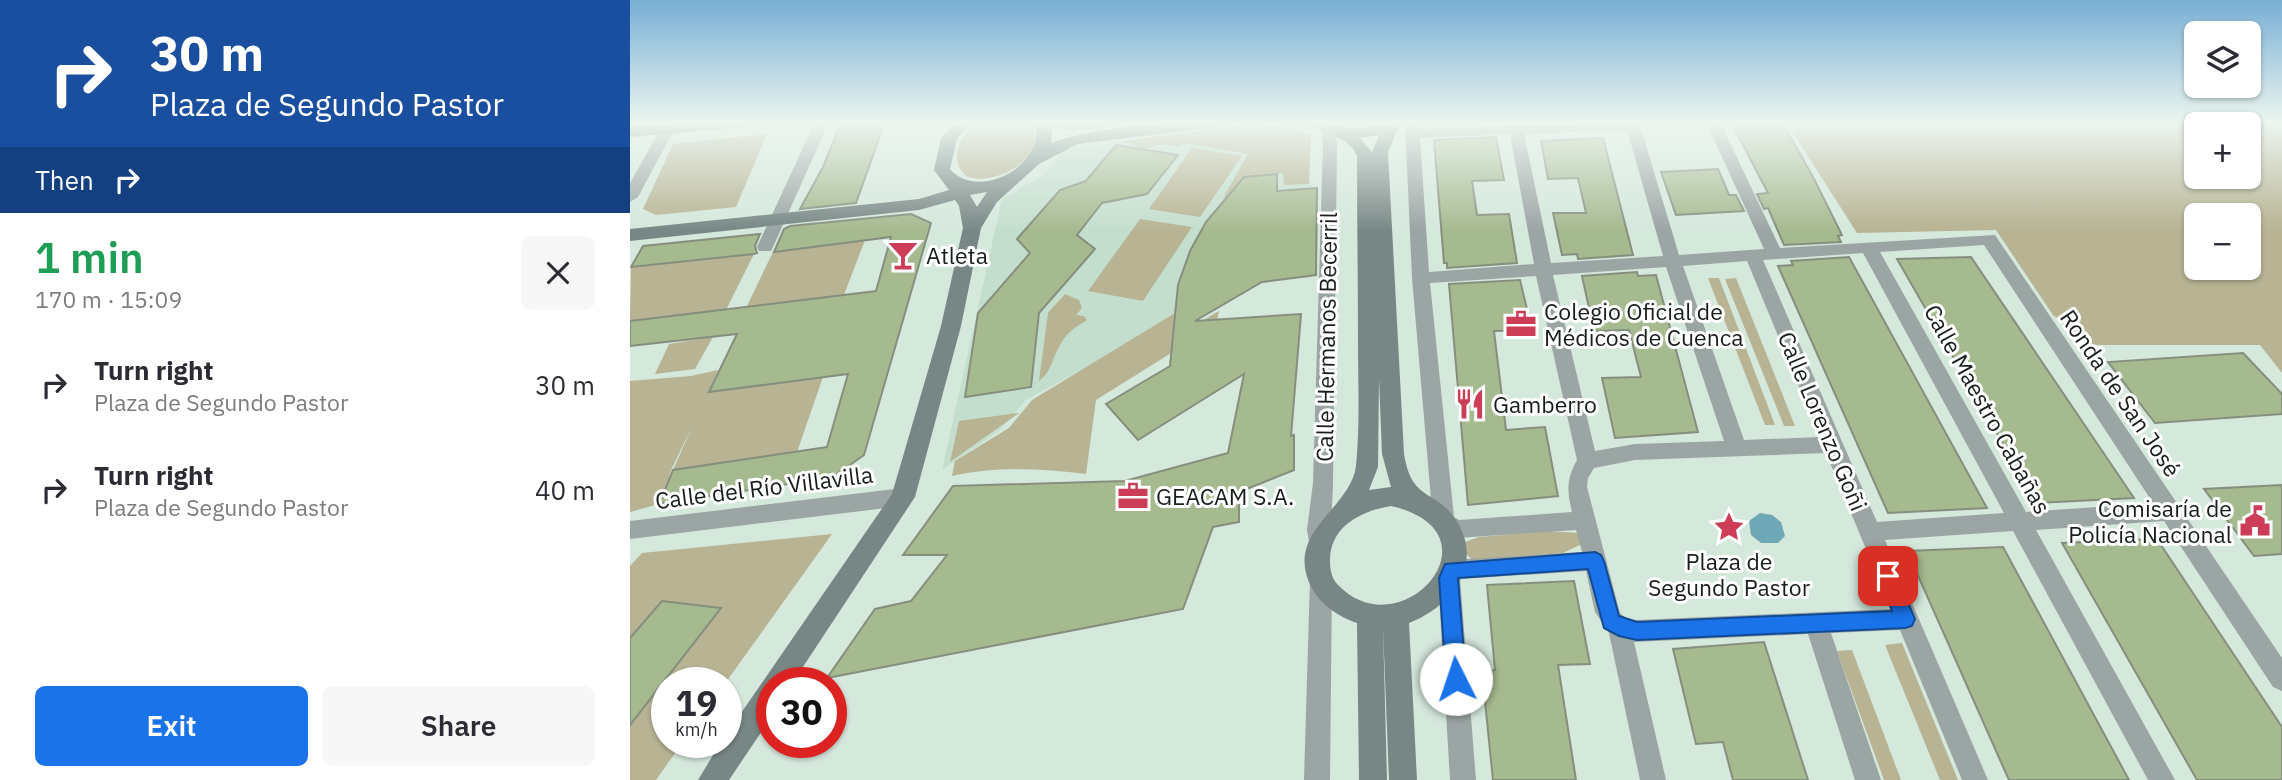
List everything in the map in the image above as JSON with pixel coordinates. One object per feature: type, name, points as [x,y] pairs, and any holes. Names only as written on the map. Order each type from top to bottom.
[{"type":"street","points":[[630,197],[651,158]]},
{"type":"street","points":[[765,247],[805,158]]},
{"type":"street","points":[[788,667],[903,497],[951,326],[972,228],[972,215],[944,174],[943,158]]},
{"type":"street","name":"Calle Hermanos Becerril","points":[[1317,780],[1321,579],[1316,535],[1323,501],[1322,420],[1330,158]]},
{"type":"street","name":"Calle Hermanos Becerril","points":[[1319,546],[1328,526],[1344,510],[1364,479],[1367,467],[1369,391],[1365,158]]},
{"type":"street","points":[[1380,158],[1391,411],[1398,478],[1420,503],[1457,529],[1585,520]]},
{"type":"street","points":[[1413,158],[1421,278],[1444,522],[1454,547],[1450,574],[1463,780]]},
{"type":"street","points":[[1522,158],[1544,272],[1587,461],[1578,477],[1577,487],[1611,621],[1619,627],[1637,631],[1905,619]]},
{"type":"street","points":[[1643,158],[1673,262],[1736,447]]},
{"type":"street","name":"Calle Lorenzo Goñi","points":[[1727,158],[1834,445],[1975,780]]},
{"type":"street","points":[[972,228],[990,198],[1037,160]]},
{"type":"street","points":[[630,235],[919,204],[956,188],[984,186],[1012,179]]},
{"type":"street","name":"Ronda de San José","points":[[1869,248],[1989,239],[2282,679]]},
{"type":"street","points":[[1421,278],[1544,272],[1869,248]]},
{"type":"street","name":"Calle Maestro Cabañas","points":[[1869,248],[2162,780]]},
{"type":"street","points":[[1587,461],[1611,454],[1635,452],[1834,445]]},
{"type":"street","points":[[1344,510],[1360,502],[1386,496],[1420,503]]},
{"type":"street","name":"Calle del Río Villavilla","points":[[630,530],[903,497]]},
{"type":"street","points":[[1870,532],[2170,511]]},
{"type":"street","points":[[1450,574],[1595,561]]},
{"type":"street","points":[[1321,579],[1330,593],[1342,604],[1383,615],[1425,604],[1439,592],[1450,574]]},
{"type":"street","points":[[1373,780],[1383,615]]},
{"type":"street","points":[[1383,615],[1403,780]]},
{"type":"street","points":[[1816,624],[1868,780]]},
{"type":"street","points":[[1619,627],[1653,780]]},
{"type":"street","points":[[712,780],[756,715]]},
{"type":"shaded area","points":[[666,158],[757,158],[736,207],[656,215],[643,209]]},
{"type":"shaded area","points":[[957,158],[1026,158],[1006,173],[980,179],[968,177],[961,171]]},
{"type":"shaded area","points":[[1057,158],[1310,158],[1309,184],[1317,188],[1316,275],[1262,282],[1173,335],[1116,351],[1026,400],[999,431],[942,470],[1002,199],[1043,175]]},
{"type":"shaded area","points":[[1185,158],[1240,158],[1200,217],[1149,209]]},
{"type":"shaded area","points":[[1246,158],[1310,158],[1309,184],[1284,185],[1283,173],[1244,177],[1222,200]]},
{"type":"shaded area","points":[[1809,158],[2184,158],[2184,189],[2261,189],[2261,158],[2282,158],[2282,373],[2260,345],[2090,345],[2053,315],[1996,230],[1857,233]]},
{"type":"shaded area","points":[[1140,219],[1192,227],[1143,301],[1088,291]]},
{"type":"shaded area","points":[[865,240],[844,295],[746,308],[773,252]]},
{"type":"shaded area","points":[[754,254],[726,310],[630,321],[631,267]]},
{"type":"shaded area","points":[[1708,278],[1719,278],[1775,425],[1765,425]]},
{"type":"shaded area","points":[[1736,278],[1795,426],[1784,426],[1725,279]]},
{"type":"shaded area","points":[[1065,294],[1079,300],[1082,308],[1076,315],[1084,316],[1087,320],[1064,338],[1049,370],[1039,381],[1048,313]]},
{"type":"shaded area","points":[[1219,311],[1216,325],[1096,400],[1086,474],[1019,469],[952,476],[955,461],[1009,428],[1032,400],[1175,313],[1176,336]]},
{"type":"shaded area","points":[[713,337],[695,369],[655,374],[669,344]]},
{"type":"shaded area","points":[[718,370],[709,392],[823,377],[797,452],[673,470],[692,427],[672,468],[659,504],[630,512],[630,381],[691,376]]},
{"type":"shaded area","points":[[1019,413],[950,462],[959,421]]},
{"type":"shaded area","points":[[1546,531],[1579,533],[1582,544],[1563,553],[1472,560],[1462,549],[1465,542],[1479,537]]},
{"type":"shaded area","points":[[832,534],[737,667],[651,667],[651,758],[672,758],[656,780],[630,780],[630,566],[642,553]]},
{"type":"shaded area","points":[[1902,643],[1958,780],[1940,780],[1885,645]]},
{"type":"shaded area","points":[[1852,650],[1901,780],[1884,780],[1837,651]]},
{"type":"water","points":[[1760,513],[1772,515],[1781,522],[1785,536],[1778,543],[1761,543],[1751,535],[1749,521]]},
{"type":"building","points":[[826,158],[872,158],[856,203],[800,209]]},
{"type":"building","points":[[1105,158],[1175,158],[1147,194],[1102,203],[1077,235],[1095,249],[1039,313],[1031,387],[965,397],[978,313],[1030,253],[1017,239],[1060,190],[1086,181]]},
{"type":"building","points":[[1435,158],[1500,158],[1504,180],[1472,181],[1477,215],[1509,214],[1517,263],[1447,268],[1447,263],[1444,263]]},
{"type":"building","points":[[1544,158],[1608,158],[1633,255],[1578,259],[1577,254],[1562,255],[1553,213],[1586,213],[1578,178],[1548,179]]},
{"type":"building","points":[[1750,158],[1803,158],[1842,235],[1838,236],[1841,242],[1784,245],[1768,208],[1764,209],[1757,194],[1768,193]]},
{"type":"building","points":[[1718,169],[1729,195],[1736,195],[1744,211],[1676,215],[1661,172]]},
{"type":"building","points":[[1277,174],[1277,191],[1317,188],[1316,275],[1262,282],[1195,321],[1301,314],[1291,436],[1294,435],[1294,470],[1239,492],[1239,522],[1213,527],[1183,609],[847,674],[847,667],[835,667],[875,609],[911,601],[947,555],[903,555],[953,486],[1125,481],[1228,453],[1244,374],[1138,440],[1106,404],[1170,366],[1178,285],[1190,251],[1206,222],[1244,177]]},
{"type":"building","points":[[911,214],[931,223],[864,455],[833,477],[659,504],[673,470],[827,447],[848,374],[709,392],[737,334],[630,346],[630,321],[876,291],[891,237],[774,252],[784,229],[790,226]]},
{"type":"building","points":[[760,234],[755,246],[757,253],[754,254],[631,267],[643,246]]},
{"type":"building","points":[[1849,257],[1987,508],[1888,513],[1778,266],[1793,265],[1791,261]]},
{"type":"building","points":[[1971,257],[2134,498],[2037,503],[1897,259]]},
{"type":"building","points":[[1637,272],[1638,276],[1656,275],[1698,432],[1615,438],[1602,378],[1641,377],[1629,330],[1594,331],[1582,276]]},
{"type":"building","points":[[1520,280],[1532,330],[1494,331],[1506,430],[1545,427],[1558,496],[1468,505],[1449,284]]},
{"type":"building","points":[[2243,353],[2282,394],[2282,414],[2155,423],[2108,362]]},
{"type":"building","name":"Comisaría de Policía Nacional","points":[[2282,485],[2282,554],[2254,556],[2204,489]]},
{"type":"building","points":[[2157,539],[2282,727],[2282,780],[2197,780],[2062,543]]},
{"type":"building","points":[[2003,547],[2129,780],[2009,780],[1907,551]]},
{"type":"building","points":[[1574,581],[1590,664],[1558,665],[1576,780],[1493,780],[1482,672],[1495,670],[1487,585]]},
{"type":"building","points":[[662,601],[721,608],[675,667],[651,667],[651,698],[630,725],[630,638]]},
{"type":"building","points":[[1764,642],[1808,780],[1733,780],[1723,742],[1696,744],[1673,649]]},
{"type":"place","name":"Atleta","points":[[903,255]]},
{"type":"place","name":"Colegio Oficial de Médicos de Cuenca","points":[[1521,324]]},
{"type":"place","name":"Gamberro","points":[[1470,404]]},
{"type":"place","name":"GEACAM S.A.","points":[[1133,496]]},
{"type":"place","name":"Comisaría de Policía Nacional","points":[[2255,521]]},
{"type":"place","name":"Plaza de Segundo Pastor","points":[[1729,527]]},
{"type":"route","points":[[1456,679],[1449,578],[1452,570],[1595,561],[1603,600],[1611,621],[1619,627],[1637,631],[1905,619],[1888,576]]}]
